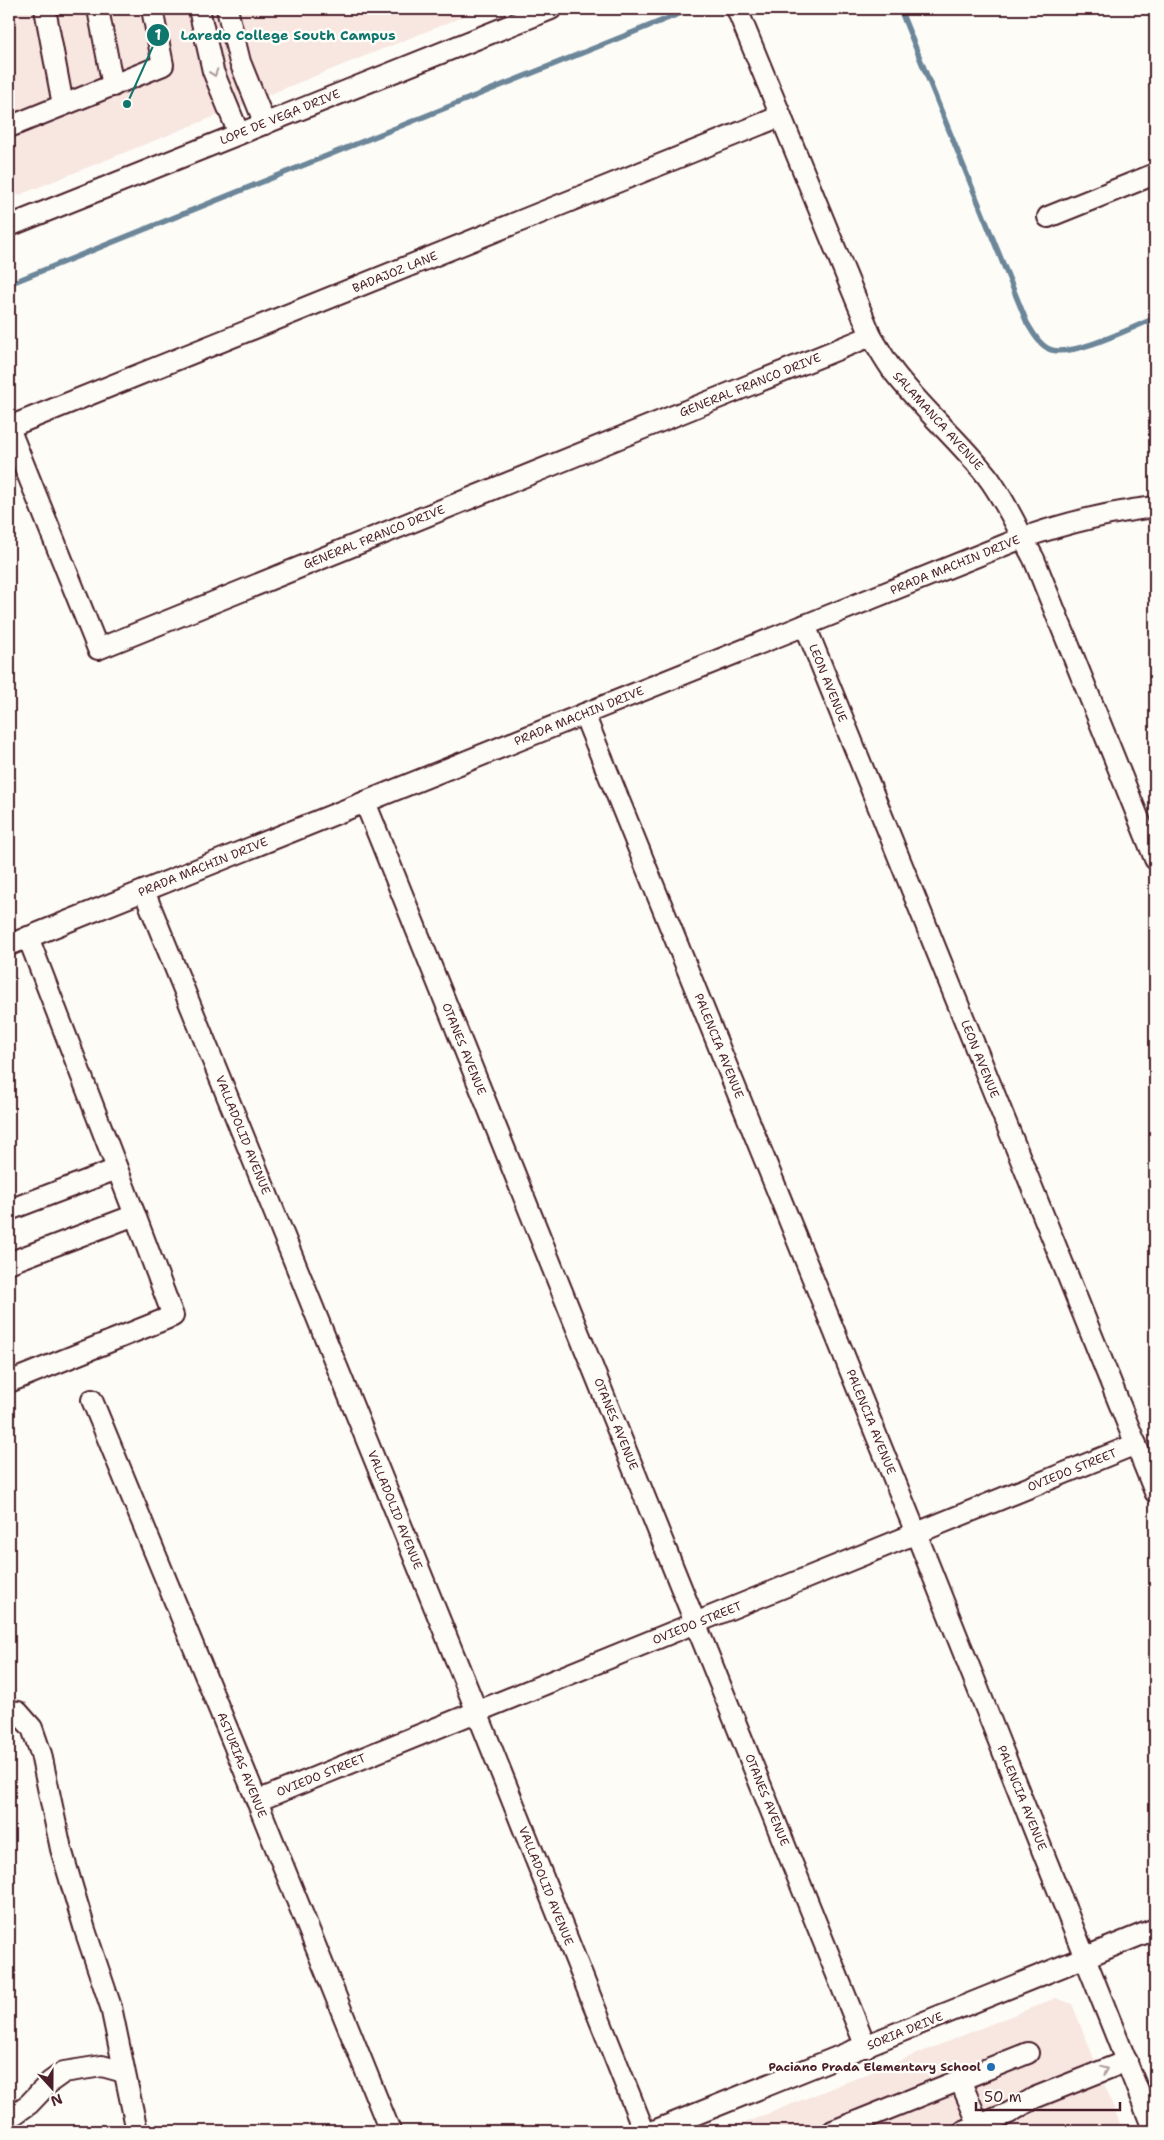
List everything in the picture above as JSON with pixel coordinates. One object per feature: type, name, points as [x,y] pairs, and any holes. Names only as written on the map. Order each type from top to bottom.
[{"type":"street","points":[[45,9],[63,105]]},
{"type":"street","points":[[98,9],[113,86]]},
{"type":"street","points":[[9,127],[163,66],[152,9]]},
{"type":"street","points":[[199,9],[213,71],[239,134]]},
{"type":"street","points":[[227,9],[240,62],[265,124]]},
{"type":"street","name":"LOPE DE VEGA DRIVE","points":[[9,226],[552,9]]},
{"type":"street","name":"SALAMANCA AVENUE","points":[[737,9],[871,336],[892,370],[904,385],[957,440],[988,478],[1034,559],[1155,858]]},
{"type":"street","name":"BADAJOZ LANE","points":[[9,427],[781,116]]},
{"type":"street","points":[[1048,216],[1155,174]]},
{"type":"street","name":"GENERAL FRANCO DRIVE","points":[[9,427],[98,649],[871,336]]},
{"type":"street","name":"PRADA MACHIN DRIVE","points":[[9,945],[1022,538],[1080,520],[1155,507]]},
{"type":"street","name":"LEON AVENUE","points":[[805,626],[1155,1492]]},
{"type":"street","name":"PALENCIA AVENUE","points":[[584,714],[916,1533],[1154,2131]]},
{"type":"street","name":"OTANES AVENUE","points":[[365,802],[866,2047]]},
{"type":"street","name":"VALLADOLID AVENUE","points":[[144,891],[477,1712],[644,2131]]},
{"type":"street","points":[[9,1382],[173,1316],[136,1215],[28,937]]},
{"type":"street","points":[[9,1210],[117,1169]]},
{"type":"street","points":[[9,1261],[136,1215]]},
{"type":"street","name":"ASTURIAS AVENUE","points":[[92,1400],[390,2131]]},
{"type":"street","name":"OVIEDO STREET","points":[[257,1801],[1136,1444]]},
{"type":"street","points":[[9,1711],[18,1712],[32,1728],[41,1754],[61,1849],[111,2008],[137,2131]]},
{"type":"street","name":"SORIA DRIVE","points":[[654,2131],[866,2047],[1155,1928]]},
{"type":"street","points":[[833,2131],[1028,2052]]},
{"type":"street","points":[[960,2080],[972,2128],[1009,2113],[1034,2098],[1127,2061]]},
{"type":"street","points":[[9,2118],[29,2104],[50,2082],[64,2072],[102,2066],[124,2072]]},
{"type":"shaded area","points":[[9,9],[482,9],[9,199]]},
{"type":"shaded area","name":"Paciano Prada Elementary School","points":[[1056,1998],[1072,2004],[1123,2131],[725,2131]]},
{"type":"waterway","points":[[9,284],[691,9]]},
{"type":"waterway","points":[[900,9],[1027,323],[1039,341],[1049,349],[1058,351],[1071,350],[1102,341],[1155,318]]},
{"type":"place","name":"Laredo College South Campus","points":[[127,104]]},
{"type":"place","name":"Paciano Prada Elementary School","points":[[991,2067]]}]
